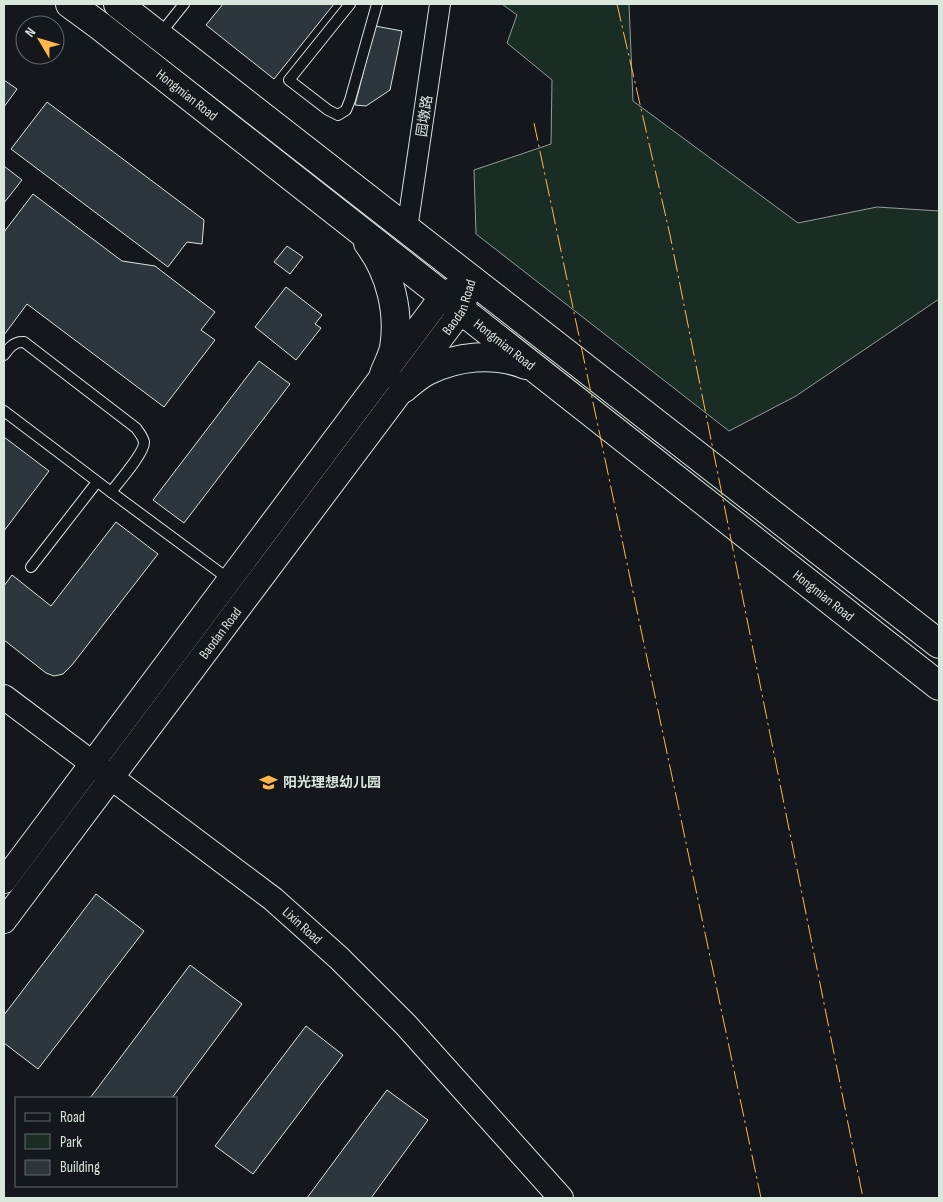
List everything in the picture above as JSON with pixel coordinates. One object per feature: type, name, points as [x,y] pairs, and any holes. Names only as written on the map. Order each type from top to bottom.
[{"type":"main road","name":"Hongmian Road","points":[[70,4],[939,686]]},
{"type":"main road","points":[[118,4],[939,644]]},
{"type":"main road","points":[[355,226],[375,252],[387,277],[396,324],[394,381],[425,372],[447,362],[470,358],[502,358],[517,361],[539,371]]},
{"type":"street","name":"园墩路","points":[[407,229],[440,4]]},
{"type":"street","name":"Baodan Road","points":[[4,921],[111,777],[240,587],[471,279]]},
{"type":"street","name":"Baodan Road","points":[[4,881],[92,763],[240,587]]},
{"type":"street","name":"Lixin Road","points":[[4,697],[273,899],[339,958],[406,1025],[561,1198]]},
{"type":"lane","points":[[159,35],[184,4]]},
{"type":"lane","points":[[350,4],[289,80],[328,110],[338,115],[346,110],[350,100],[377,4]]},
{"type":"lane","points":[[4,355],[14,344],[24,342],[136,428],[142,435],[144,444],[141,453],[111,492]]},
{"type":"lane","points":[[4,411],[240,587]]},
{"type":"lane","points":[[31,568],[97,482]]},
{"type":"green space","points":[[502,4],[629,4],[633,101],[798,223],[877,207],[939,211],[939,299],[796,396],[729,431],[476,234],[474,170],[551,144],[552,80],[507,43],[517,15]]},
{"type":"building","points":[[223,4],[334,4],[274,79],[206,25]]},
{"type":"building","points":[[375,26],[402,31],[390,90],[366,106],[355,105]]},
{"type":"building","points":[[4,80],[17,89],[4,107]]},
{"type":"building","points":[[47,102],[204,220],[202,244],[187,242],[168,267],[11,149]]},
{"type":"building","points":[[4,166],[22,180],[4,203]]},
{"type":"building","points":[[33,194],[122,261],[155,266],[215,312],[201,330],[215,340],[164,407],[27,304],[4,335],[4,232]]},
{"type":"building","points":[[287,246],[303,257],[290,274],[274,262]]},
{"type":"building","points":[[286,287],[322,315],[315,324],[321,328],[296,360],[255,327]]},
{"type":"building","points":[[259,361],[290,384],[184,523],[153,500]]},
{"type":"building","points":[[4,437],[49,471],[4,531]]},
{"type":"building","points":[[116,522],[158,554],[72,665],[63,674],[54,676],[46,673],[4,640],[4,586],[12,575],[51,606]]},
{"type":"building","points":[[96,894],[144,931],[38,1069],[4,1043],[4,1015]]},
{"type":"building","points":[[190,965],[242,1004],[173,1097],[91,1097]]},
{"type":"building","points":[[306,1026],[343,1055],[253,1174],[215,1146]]},
{"type":"building","points":[[387,1090],[428,1120],[371,1198],[307,1198]]},
{"type":"power","points":[[617,4],[670,235],[863,1198]]},
{"type":"power","points":[[534,123],[761,1198]]},
{"type":"place","name":"阳光理想幼儿园","points":[[269,782]]}]
